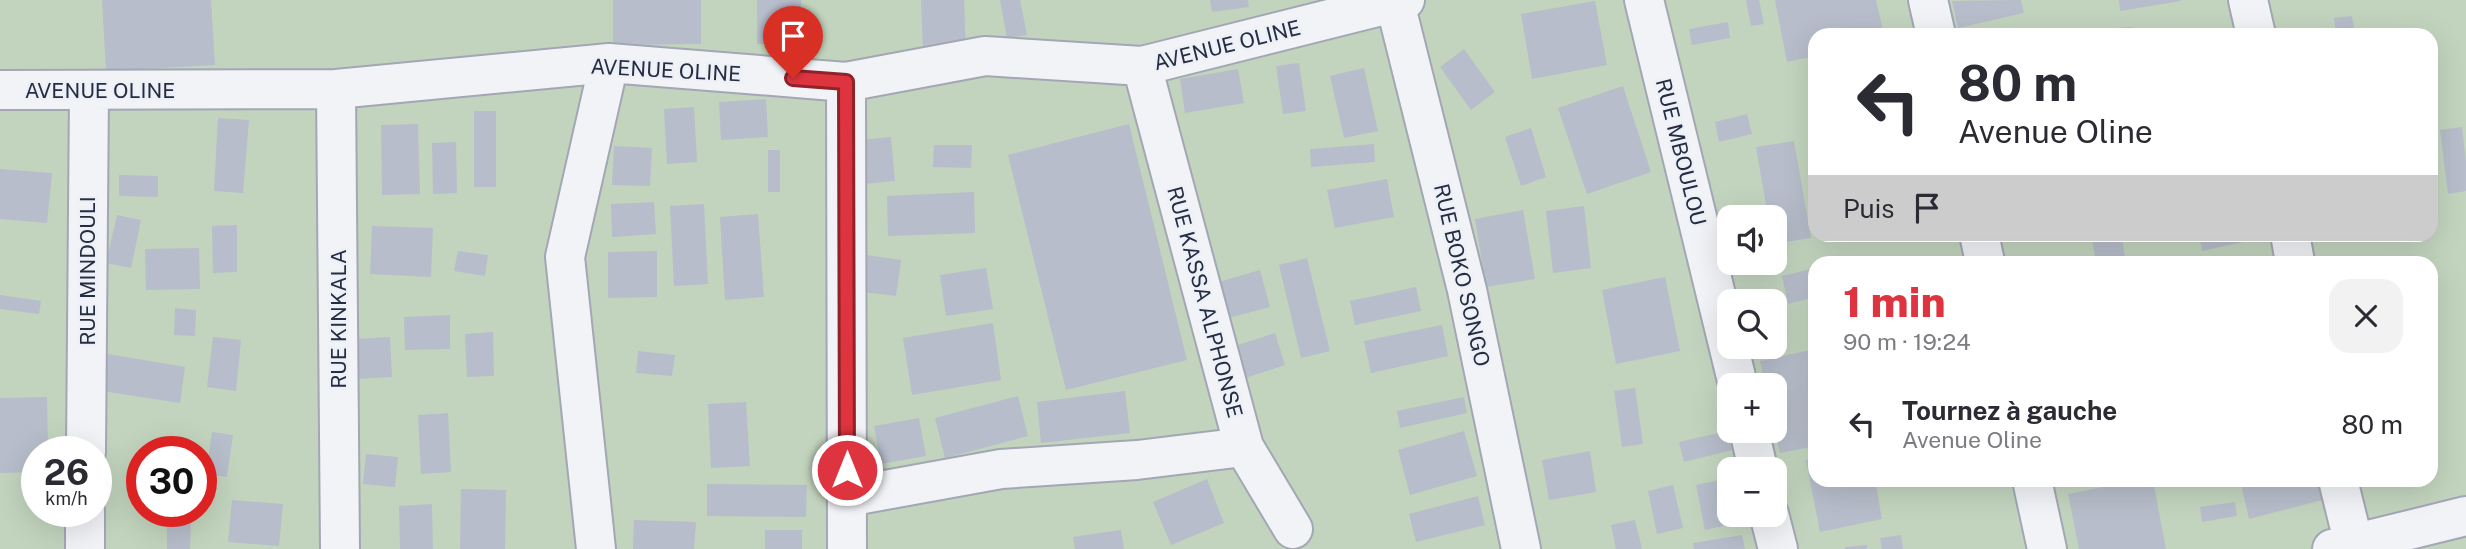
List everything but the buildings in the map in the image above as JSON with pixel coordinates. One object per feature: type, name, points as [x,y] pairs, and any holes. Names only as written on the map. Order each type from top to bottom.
[{"type":"street","name":"RUE MBOULOU","points":[[1644,0],[1735,373]]},
{"type":"street","points":[[1928,0],[1934,28]]},
{"type":"street","points":[[2248,0],[2254,28]]},
{"type":"street","name":"AVENUE OLINE","points":[[0,90],[336,89],[608,63],[846,82],[985,56],[1142,66],[1400,1]]},
{"type":"street","name":"RUE BOKO SONGO","points":[[1400,1],[1467,290],[1521,549]]},
{"type":"street","points":[[596,549],[565,257],[608,63]]},
{"type":"street","name":"RUE KASSA ALPHONSE","points":[[1142,66],[1244,447],[1293,528]]},
{"type":"street","points":[[846,82],[847,549]]},
{"type":"street","name":"RUE KINKALA","points":[[336,89],[340,549]]},
{"type":"street","name":"RUE MINDOULI","points":[[86,436],[89,91]]},
{"type":"street","points":[[847,497],[1000,468],[1137,460],[1244,447]]},
{"type":"street","points":[[2034,487],[2047,549]]},
{"type":"street","points":[[2339,487],[2347,547],[2466,516]]},
{"type":"street","points":[[85,527],[85,549]]},
{"type":"street","points":[[1772,527],[1778,549]]},
{"type":"green space","points":[[0,0],[2466,0],[2466,549],[0,549]]},
{"type":"route","points":[[793,78],[846,82],[847,470]]}]
